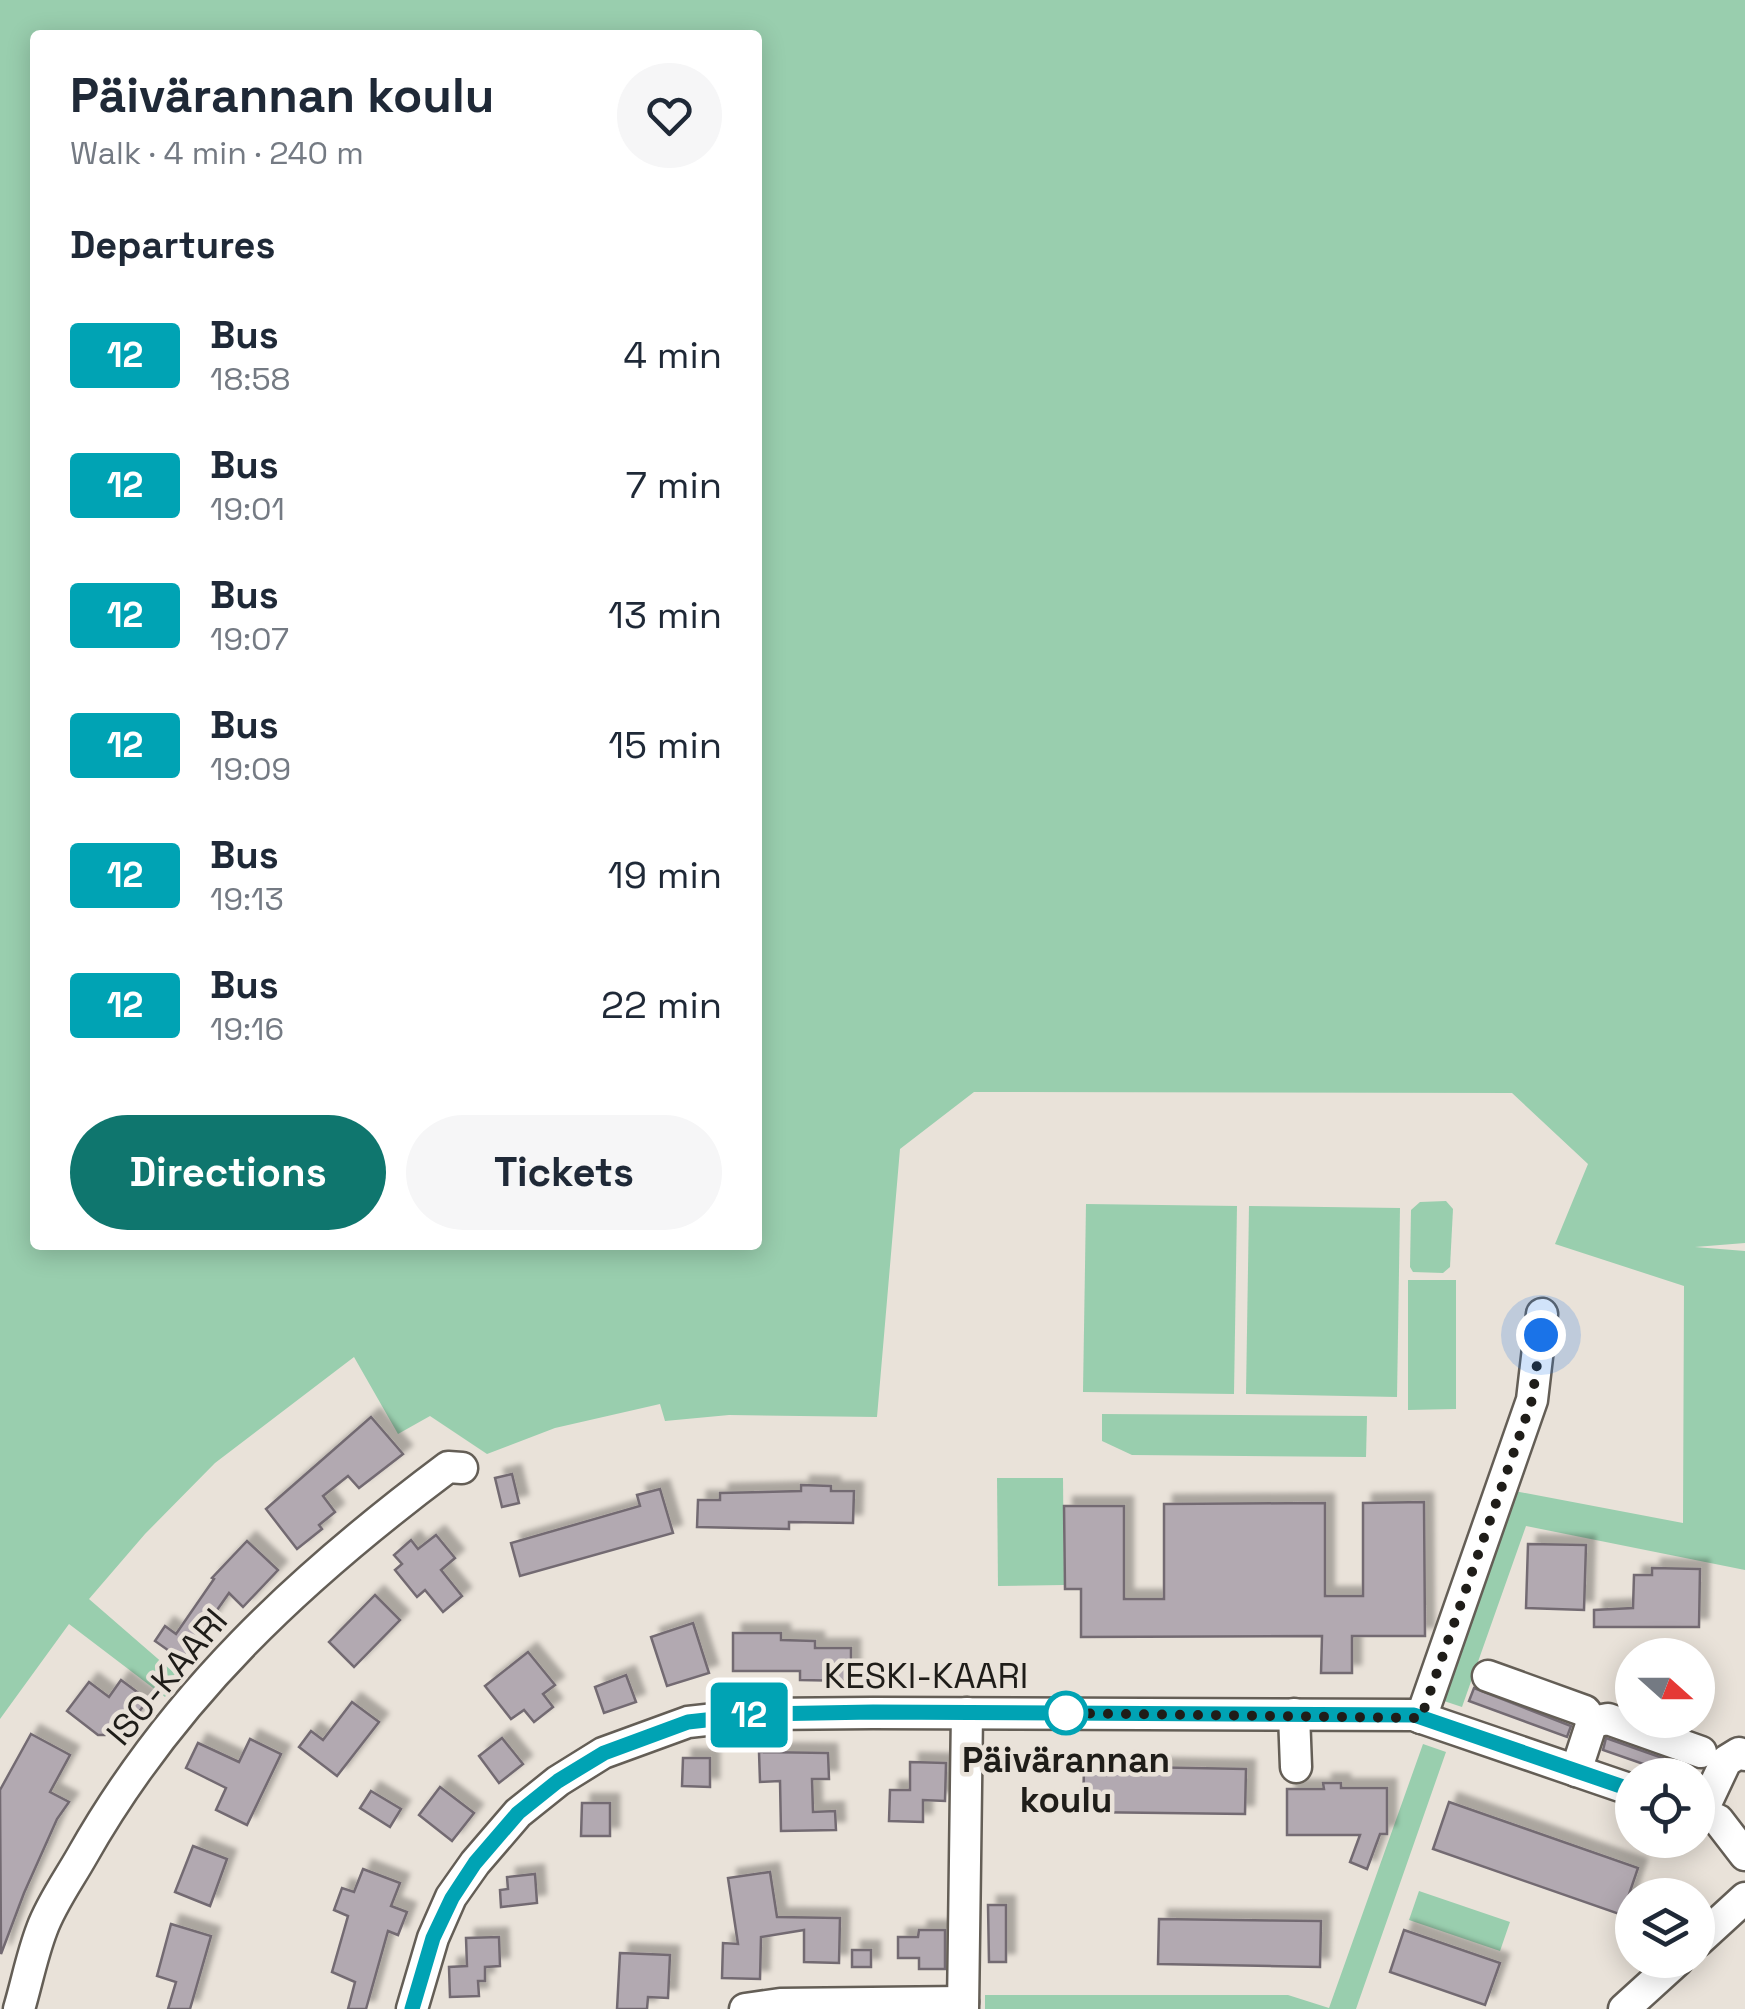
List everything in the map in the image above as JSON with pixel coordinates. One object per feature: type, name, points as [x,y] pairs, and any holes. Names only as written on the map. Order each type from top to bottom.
[{"type":"street","points":[[1421,1718],[1532,1400],[1542,1314]]},
{"type":"street","name":"ISO-KAARI","points":[[19,2009],[42,1926],[102,1822],[173,1719],[259,1626],[360,1534],[448,1468],[462,1468]]},
{"type":"street","points":[[1488,1676],[1585,1711],[1592,1722]]},
{"type":"street","points":[[745,2009],[780,2004],[963,2006],[967,1713]]},
{"type":"street","name":"KESKI-KAARI","points":[[412,2009],[433,1938],[452,1898],[475,1863],[518,1813],[558,1781],[604,1753],[688,1722],[760,1714],[1294,1714],[1421,1718],[1615,1784]]},
{"type":"street","points":[[1294,1714],[1296,1768]]},
{"type":"street","points":[[1592,1722],[1608,1719],[1701,1752]]},
{"type":"street","points":[[1576,1771],[1592,1722]]},
{"type":"street","points":[[1715,1782],[1726,1761],[1739,1753],[1745,1755]]},
{"type":"street","points":[[1715,1819],[1745,1855]]},
{"type":"street","points":[[1715,1925],[1745,1898]]},
{"type":"street","points":[[1624,2009],[1658,1978]]},
{"type":"green space","points":[[0,0],[1745,0],[1745,1243],[1695,1247],[1745,1251],[1745,1570],[1526,1526],[1462,1707],[1432,1697],[1504,1489],[1683,1523],[1684,1286],[1555,1244],[1588,1164],[1512,1093],[974,1092],[900,1149],[877,1417],[729,1415],[665,1421],[660,1404],[555,1428],[487,1454],[430,1416],[398,1434],[354,1357],[215,1463],[145,1534],[89,1599],[180,1678],[165,1697],[69,1624],[0,1719]]},
{"type":"green space","points":[[1446,1201],[1453,1209],[1450,1267],[1443,1273],[1413,1272],[1411,1210],[1420,1202]]},
{"type":"green space","points":[[1086,1204],[1237,1206],[1234,1394],[1083,1392]]},
{"type":"green space","points":[[1249,1206],[1400,1208],[1397,1397],[1246,1394]]},
{"type":"green space","points":[[1408,1280],[1456,1280],[1456,1409],[1408,1410]]},
{"type":"green space","points":[[1102,1414],[1367,1416],[1366,1457],[1132,1455],[1102,1441]]},
{"type":"green space","points":[[997,1478],[1063,1478],[1064,1585],[998,1586]]},
{"type":"green space","points":[[1423,1744],[1446,1752],[1356,2009],[985,2009],[985,1995],[1288,1995],[1329,2008]]},
{"type":"green space","points":[[1419,1891],[1510,1922],[1500,1951],[1409,1920]]},
{"type":"building","points":[[371,1417],[403,1454],[359,1488],[348,1476],[323,1496],[335,1512],[319,1525],[322,1529],[297,1549],[266,1509]]},
{"type":"building","points":[[512,1474],[519,1503],[502,1507],[495,1478]]},
{"type":"building","points":[[801,1485],[854,1491],[853,1523],[789,1522],[789,1529],[697,1527],[698,1500],[720,1500],[720,1493],[801,1491]]},
{"type":"building","points":[[660,1489],[673,1533],[520,1576],[511,1543],[640,1506],[637,1495]]},
{"type":"building","points":[[1424,1502],[1425,1636],[1352,1636],[1352,1673],[1321,1673],[1322,1636],[1081,1637],[1081,1589],[1065,1589],[1064,1506],[1124,1506],[1124,1599],[1164,1599],[1164,1504],[1325,1503],[1325,1596],[1363,1596],[1363,1503]]},
{"type":"building","points":[[436,1535],[455,1558],[441,1570],[462,1596],[443,1612],[425,1590],[417,1597],[395,1570],[402,1564],[394,1555],[411,1540],[418,1549]]},
{"type":"building","points":[[247,1541],[278,1570],[243,1607],[229,1593],[182,1660],[155,1641],[165,1626],[176,1634],[212,1578]]},
{"type":"building","points":[[1528,1544],[1586,1545],[1584,1610],[1526,1608]]},
{"type":"building","points":[[1652,1568],[1700,1569],[1699,1627],[1594,1627],[1594,1610],[1633,1608],[1634,1575],[1652,1575]]},
{"type":"building","points":[[375,1595],[400,1620],[354,1667],[329,1642]]},
{"type":"building","points":[[693,1623],[709,1673],[667,1686],[651,1637]]},
{"type":"building","points":[[733,1633],[781,1633],[781,1640],[815,1641],[815,1648],[851,1648],[851,1681],[800,1680],[800,1671],[733,1671]]},
{"type":"building","points":[[528,1652],[555,1685],[543,1694],[553,1707],[534,1722],[524,1710],[511,1719],[485,1686]]},
{"type":"building","points":[[626,1675],[636,1702],[604,1713],[595,1687]]},
{"type":"building","points":[[121,1680],[148,1700],[126,1729],[115,1721],[105,1735],[98,1735],[67,1711],[89,1682],[109,1697]]},
{"type":"building","points":[[1474,1688],[1571,1726],[1567,1737],[1469,1701]]},
{"type":"building","points":[[352,1702],[379,1722],[337,1776],[299,1747],[311,1731],[323,1740]]},
{"type":"building","points":[[31,1734],[70,1755],[50,1792],[69,1802],[57,1819],[1,1954],[0,1790]]},
{"type":"building","points":[[502,1738],[523,1764],[499,1783],[479,1756]]},
{"type":"building","points":[[1606,1738],[1663,1758],[1626,1758],[1603,1750]]},
{"type":"building","points":[[250,1739],[281,1754],[247,1825],[216,1810],[226,1788],[186,1768],[198,1743],[239,1762]]},
{"type":"building","points":[[759,1752],[828,1753],[829,1779],[812,1779],[813,1812],[835,1811],[836,1830],[781,1831],[780,1781],[760,1782]]},
{"type":"building","points":[[683,1758],[710,1758],[710,1787],[682,1786]]},
{"type":"building","points":[[910,1762],[946,1763],[945,1801],[923,1800],[923,1822],[889,1821],[890,1790],[910,1790]]},
{"type":"building","points":[[1084,1766],[1246,1769],[1245,1814],[1083,1812]]},
{"type":"building","points":[[1323,1783],[1341,1783],[1341,1788],[1387,1788],[1387,1834],[1380,1834],[1367,1869],[1350,1862],[1360,1835],[1287,1835],[1287,1789],[1324,1789]]},
{"type":"building","points":[[440,1787],[474,1813],[452,1841],[419,1815]]},
{"type":"building","points":[[371,1791],[401,1809],[390,1827],[360,1808]]},
{"type":"building","points":[[1449,1802],[1638,1868],[1635,1878],[1615,1878],[1615,1913],[1433,1849]]},
{"type":"building","points":[[582,1803],[610,1803],[610,1836],[581,1836]]},
{"type":"building","points":[[193,1846],[227,1859],[210,1906],[175,1892]]},
{"type":"building","points":[[363,1869],[400,1883],[391,1906],[407,1912],[398,1935],[388,1931],[366,2009],[348,2009],[355,1982],[332,1972],[348,1916],[334,1910],[342,1888],[354,1892]]},
{"type":"building","points":[[770,1872],[777,1917],[840,1918],[839,1963],[804,1962],[804,1930],[761,1937],[760,1979],[722,1978],[723,1943],[738,1944],[728,1878]]},
{"type":"building","points":[[535,1874],[537,1903],[501,1907],[500,1890],[508,1889],[507,1877]]},
{"type":"building","points":[[988,1905],[1006,1905],[1006,1962],[989,1962]]},
{"type":"building","points":[[1159,1919],[1321,1921],[1320,1967],[1158,1964]]},
{"type":"building","points":[[171,1924],[211,1936],[190,2009],[168,2009],[176,1982],[157,1976]]},
{"type":"building","points":[[919,1930],[945,1930],[945,1969],[919,1969],[919,1958],[898,1958],[898,1937],[918,1937]]},
{"type":"building","points":[[1404,1930],[1500,1963],[1485,2005],[1390,1972]]},
{"type":"building","points":[[499,1937],[500,1966],[485,1967],[485,1981],[478,1981],[479,1996],[450,1997],[449,1967],[467,1966],[466,1938]]},
{"type":"building","points":[[852,1950],[871,1950],[871,1967],[852,1967]]},
{"type":"building","points":[[620,1953],[670,1955],[668,1998],[648,1997],[647,2009],[617,2009]]},
{"type":"bus line","name":"12","points":[[412,2009],[433,1938],[452,1898],[475,1863],[518,1813],[558,1781],[604,1753],[688,1722],[760,1714],[873,1712],[1414,1715],[1615,1784]]},
{"type":"place","name":"Päivärannan koulu","points":[[1066,1713]]},
{"type":"route","points":[[1066,1713],[1060,1713],[1421,1718],[1532,1400],[1541,1335]]}]
